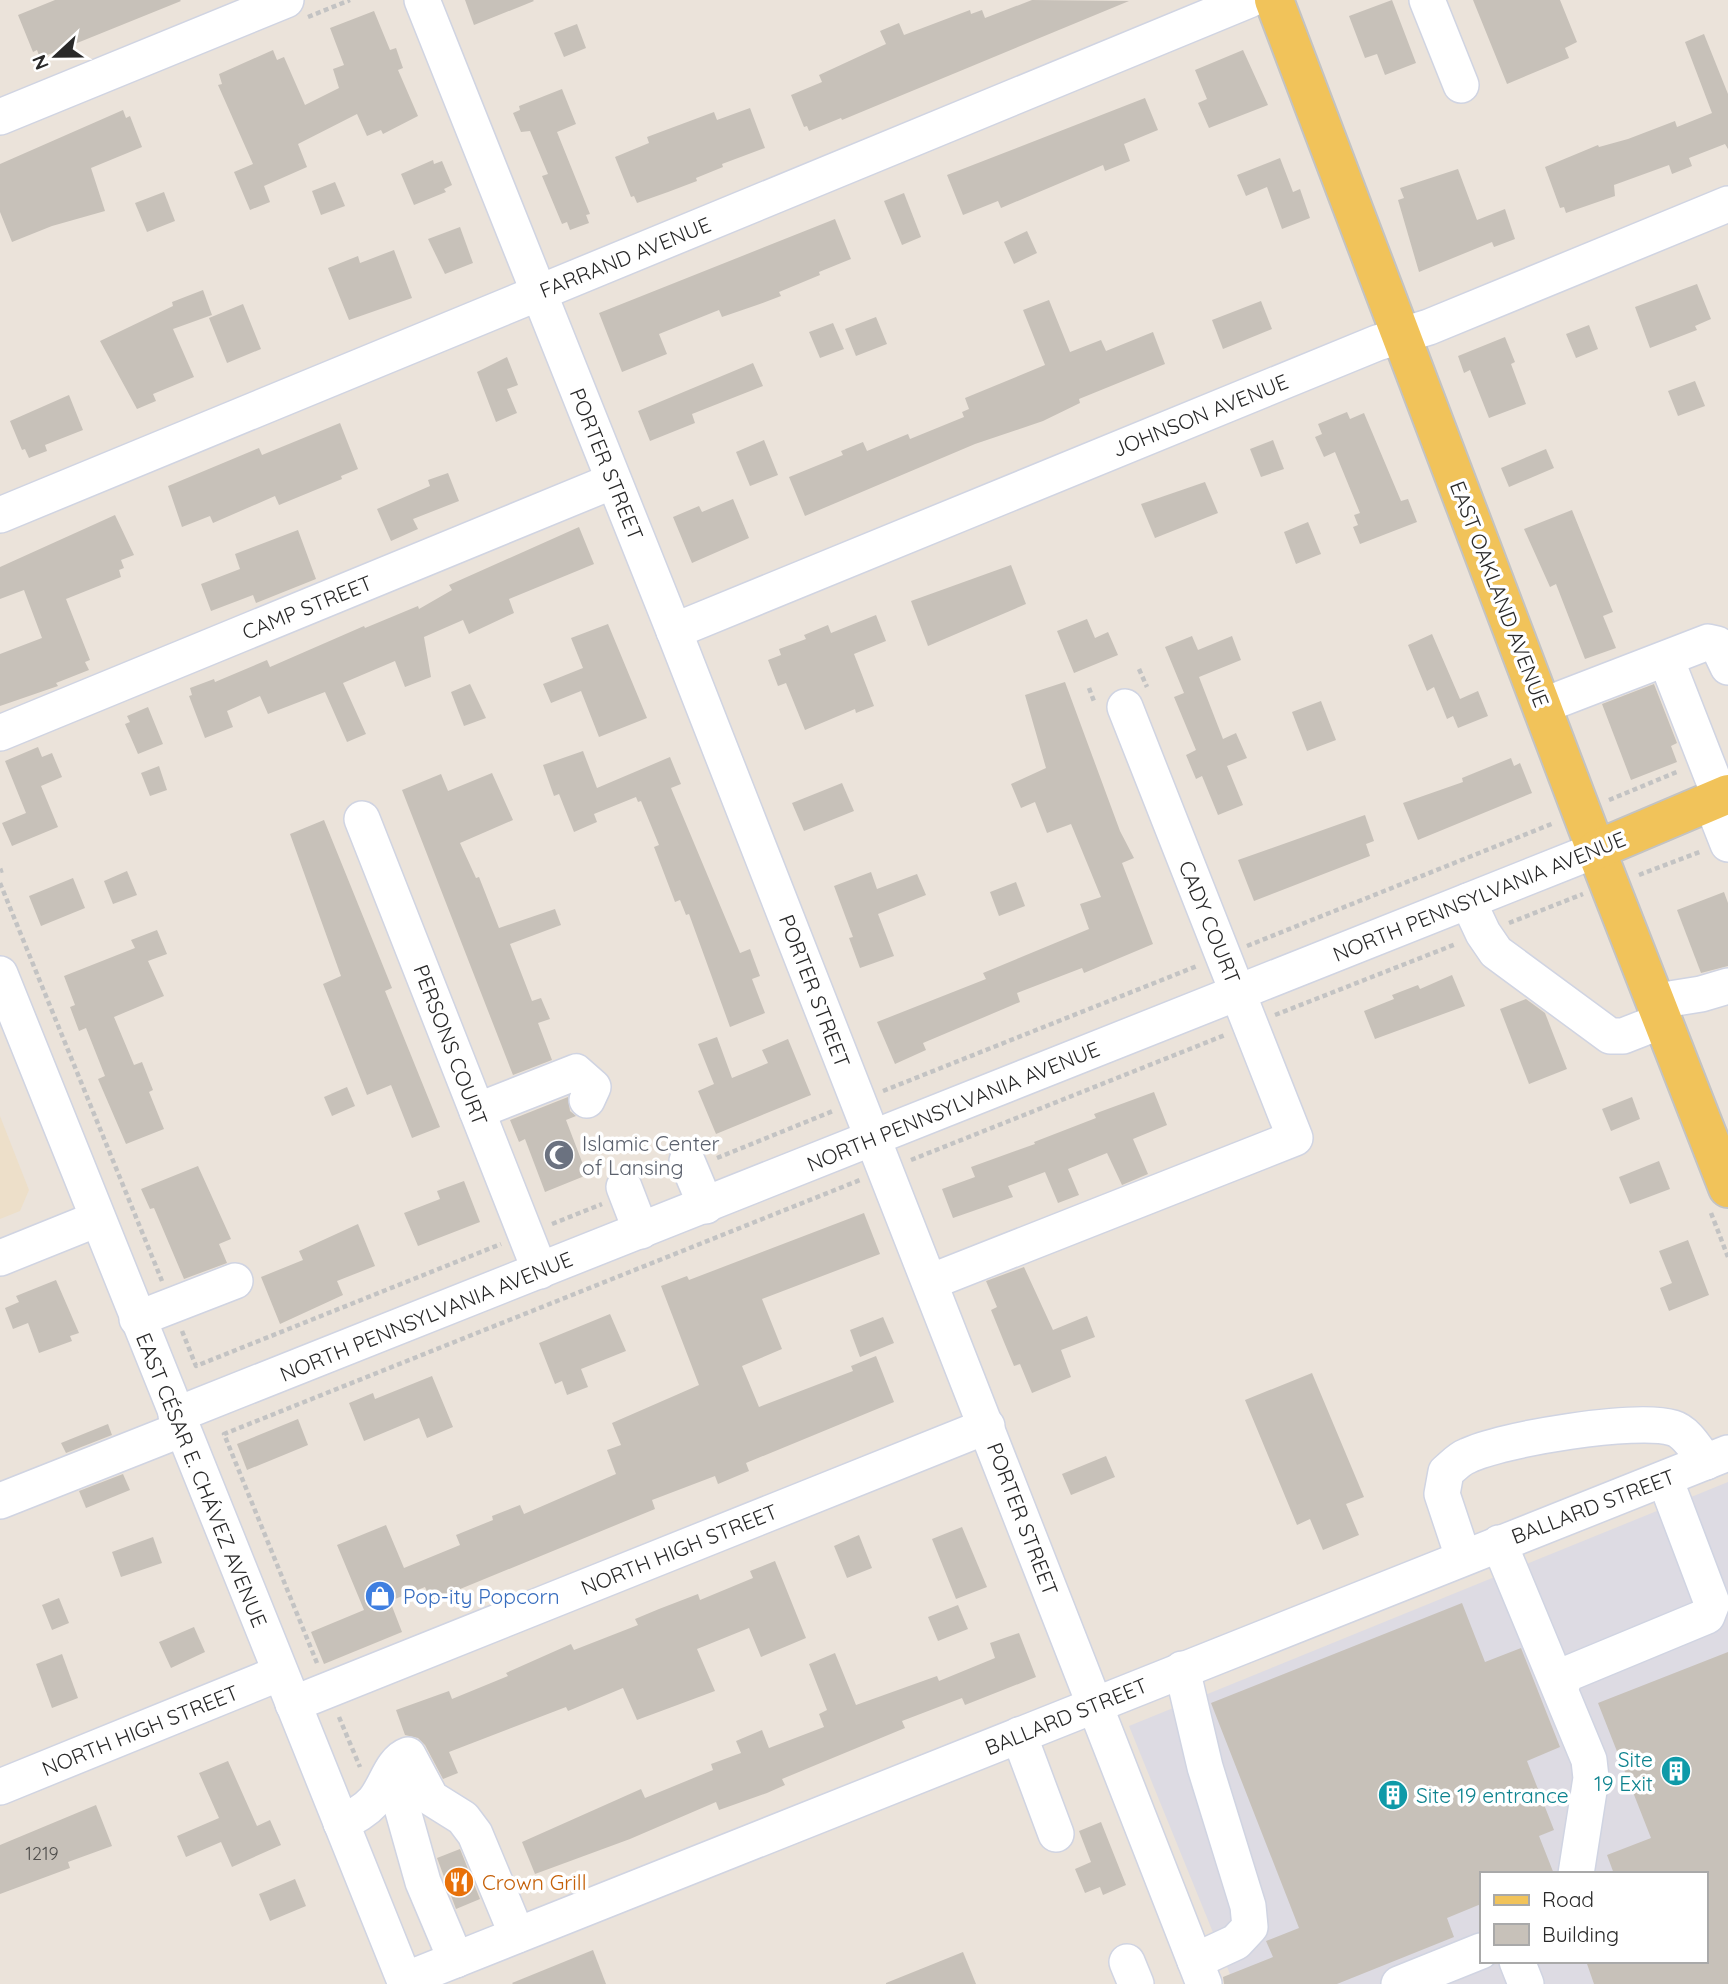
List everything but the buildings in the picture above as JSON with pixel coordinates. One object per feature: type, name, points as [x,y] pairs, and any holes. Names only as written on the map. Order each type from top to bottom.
[{"type":"main road","name":"EAST OAKLAND AVENUE","points":[[1275,0],[1596,850],[1728,1188]]},
{"type":"main road","name":"NORTH PENNSYLVANIA AVENUE","points":[[1596,850],[1720,797]]},
{"type":"street","points":[[0,117],[286,0]]},
{"type":"street","name":"PORTER STREET","points":[[422,0],[674,631],[1200,1972]]},
{"type":"street","name":"FARRAND AVENUE","points":[[0,515],[1249,0]]},
{"type":"street","points":[[1427,0],[1461,85]]},
{"type":"street","name":"JOHNSON AVENUE","points":[[674,631],[1728,204]]},
{"type":"street","name":"CAMP STREET","points":[[0,733],[613,481]]},
{"type":"street","points":[[1542,706],[1666,659],[1721,654]]},
{"type":"street","points":[[1666,659],[1720,797],[1727,842]]},
{"type":"street","name":"CADY COURT","points":[[930,1282],[1295,1138],[1125,707]]},
{"type":"street","name":"PERSONS COURT","points":[[362,818],[540,1271]]},
{"type":"street","name":"NORTH PENNSYLVANIA AVENUE","points":[[0,1502],[179,1422],[540,1271],[1596,850]]},
{"type":"street","points":[[1468,901],[1483,933],[1496,952],[1610,1036],[1623,1036],[1660,1011],[1728,986]]},
{"type":"street","name":"EAST CÉSAR E. CHÁVEZ AVENUE","points":[[0,974],[405,1982]]},
{"type":"street","points":[[477,1111],[576,1072],[593,1087],[587,1100]]},
{"type":"street","points":[[687,1161],[706,1206]]},
{"type":"street","points":[[624,1187],[641,1231]]},
{"type":"street","points":[[0,1258],[97,1219]]},
{"type":"street","points":[[137,1319],[235,1281]]},
{"type":"street","name":"NORTH HIGH STREET","points":[[0,1787],[286,1689],[987,1426]]},
{"type":"street","points":[[1463,1557],[1442,1494],[1446,1472],[1465,1456],[1535,1437],[1651,1426],[1674,1428],[1717,1457]]},
{"type":"street","name":"BALLARD STREET","points":[[405,1982],[456,1959],[1717,1457]]},
{"type":"street","points":[[1560,1688],[1567,1674],[1707,1616],[1720,1607],[1665,1479]]},
{"type":"street","points":[[1499,1543],[1589,1760],[1591,1778],[1576,1872]]},
{"type":"street","points":[[1182,1669],[1205,1767],[1248,1906],[1250,1927],[1200,1972]]},
{"type":"street","points":[[1019,1735],[1056,1834]]},
{"type":"street","points":[[341,1823],[364,1812],[376,1799],[399,1760],[408,1755],[431,1798],[464,1818],[475,1834],[517,1935]]},
{"type":"street","points":[[392,1772],[423,1882],[456,1959]]},
{"type":"street","points":[[1399,1984],[1480,1951]]},
{"type":"street","points":[[1518,1963],[1526,1984]]},
{"type":"path","points":[[1603,789],[1608,801],[1706,760]]},
{"type":"path","points":[[1640,881],[1639,873],[1727,842]]},
{"type":"path","points":[[0,883],[196,1366]]},
{"type":"shaded area","points":[[0,1116],[29,1190],[20,1211],[0,1219]]},
{"type":"shaded area","points":[[1728,1482],[1728,1984],[1234,1984],[1129,1726]]},
{"type":"place","name":"Islamic Center of Lansing","points":[[559,1155]]},
{"type":"place","name":"Pop-ity Popcorn","points":[[380,1596]]},
{"type":"place","name":"Site 19 Exit","points":[[1676,1771]]},
{"type":"place","name":"Site 19 entrance","points":[[1393,1795]]},
{"type":"place","name":"Crown Grill","points":[[459,1882]]}]
